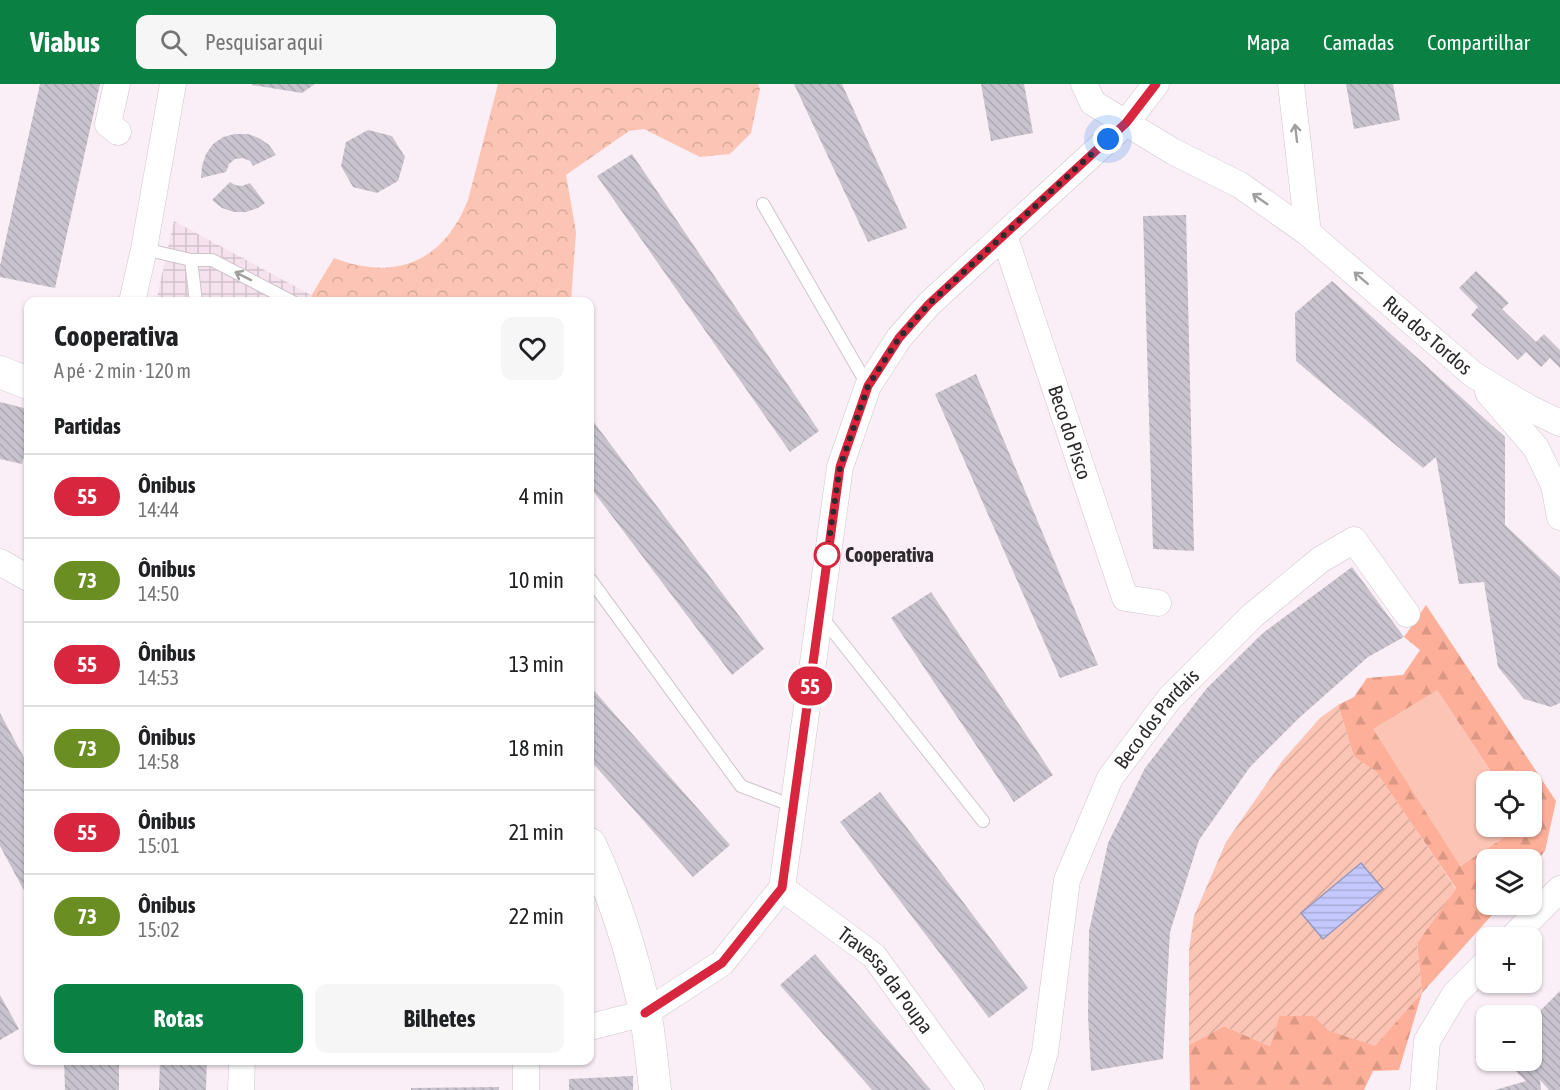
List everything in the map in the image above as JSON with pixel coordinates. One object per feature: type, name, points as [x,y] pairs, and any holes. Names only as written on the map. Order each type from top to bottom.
[{"type":"street","points":[[117,84],[108,124],[118,132]]},
{"type":"street","points":[[133,297],[144,249],[173,84]]},
{"type":"street","name":"Rua dos Tordos","points":[[1084,84],[1093,103],[1174,152],[1240,185],[1308,233],[1474,375],[1529,408],[1560,423]]},
{"type":"street","points":[[594,1026],[645,1013],[722,963],[782,888],[840,467],[868,386],[899,338],[929,304],[1126,123],[1156,84]]},
{"type":"street","points":[[1291,84],[1308,233]]},
{"type":"street","name":"Beco do Pisco","points":[[1004,235],[1125,598],[1158,603]]},
{"type":"street","points":[[0,372],[24,381]]},
{"type":"street","points":[[1474,375],[1536,448],[1554,484],[1560,517]]},
{"type":"street","name":"Beco dos Pardais","points":[[1034,1090],[1045,1052],[1067,880],[1110,778],[1170,699],[1252,616],[1320,560],[1354,540],[1407,614]]},
{"type":"street","points":[[0,562],[24,576]]},
{"type":"street","points":[[594,853],[606,880],[633,962],[645,1013],[655,1090]]},
{"type":"street","name":"Travessa da Poupa","points":[[782,888],[874,956],[971,1090]]},
{"type":"street","points":[[1523,927],[1560,890]]},
{"type":"street","points":[[1423,1090],[1427,1041],[1455,994],[1476,973]]},
{"type":"street","points":[[242,1065],[242,1090]]},
{"type":"street","points":[[526,1065],[526,1090]]},
{"type":"lane","points":[[763,204],[868,386]]},
{"type":"lane","points":[[144,249],[191,260],[212,260],[283,297]]},
{"type":"lane","points":[[191,260],[195,297]]},
{"type":"lane","points":[[594,584],[741,786],[793,806]]},
{"type":"lane","points":[[820,615],[983,821]]},
{"type":"shaded area","points":[[174,221],[315,297],[157,297]]},
{"type":"green space","points":[[498,84],[758,84],[760,89],[751,133],[730,154],[700,157],[644,129],[629,131],[566,175],[576,232],[571,297],[311,296],[334,258],[378,268],[415,261],[446,238],[458,221],[468,200]]},
{"type":"green space","points":[[1426,605],[1536,771],[1490,771],[1437,690],[1460,866],[1476,856],[1476,915],[1492,915],[1481,927],[1476,927],[1476,933],[1422,993],[1417,943],[1456,888],[1376,772],[1354,757],[1338,705],[1354,697],[1367,678],[1403,675],[1420,650],[1404,637]]},
{"type":"green space","points":[[1437,690],[1490,771],[1476,771],[1476,837],[1505,837],[1486,849],[1476,849],[1476,856],[1460,866],[1373,729]]},
{"type":"green space","points":[[1338,705],[1354,757],[1376,771],[1456,889],[1417,943],[1422,993],[1375,1046],[1329,1031],[1314,1016],[1279,1016],[1270,1046],[1224,1026],[1189,1045],[1189,950],[1194,916],[1226,842],[1283,760],[1320,718]]},
{"type":"green space","points":[[1542,780],[1556,801],[1545,851],[1542,855],[1542,849],[1486,849],[1505,837],[1542,837]]},
{"type":"green space","points":[[1422,993],[1399,1070],[1373,1071],[1364,1090],[1190,1090],[1189,1045],[1224,1026],[1270,1046],[1279,1016],[1314,1016],[1330,1031]]},
{"type":"water","points":[[1361,863],[1383,889],[1323,939],[1301,913]]},
{"type":"building","points":[[40,84],[100,84],[55,288],[0,277],[0,266]]},
{"type":"building","points":[[253,84],[315,84],[302,93]]},
{"type":"building","points":[[794,84],[842,84],[907,228],[868,242]]},
{"type":"building","points":[[981,84],[1024,84],[1033,133],[991,141]]},
{"type":"building","points":[[1346,84],[1393,84],[1400,120],[1354,129]]},
{"type":"building","points":[[368,130],[392,136],[405,157],[398,181],[377,193],[353,187],[341,166],[346,142]]},
{"type":"building","points":[[248,134],[259,138],[269,145],[276,155],[253,166],[250,161],[243,158],[235,159],[229,164],[226,172],[201,178],[206,154],[213,144],[223,137]]},
{"type":"building","points":[[632,154],[819,431],[790,452],[597,176]]},
{"type":"building","points":[[230,182],[242,186],[250,183],[265,203],[246,212],[234,212],[222,208],[212,200]]},
{"type":"building","points":[[1186,215],[1194,551],[1153,549],[1143,216]]},
{"type":"building","points":[[1476,271],[1509,303],[1502,309],[1536,342],[1544,334],[1560,350],[1560,368],[1550,358],[1541,367],[1526,352],[1518,360],[1471,315],[1478,307],[1459,288]]},
{"type":"building","points":[[1332,281],[1505,437],[1505,525],[1560,577],[1560,703],[1551,707],[1524,699],[1498,667],[1484,582],[1459,584],[1436,457],[1423,468],[1296,361],[1295,313]]},
{"type":"building","points":[[976,374],[1098,665],[1060,678],[935,394]]},
{"type":"building","points":[[0,402],[24,408],[24,456],[22,464],[0,459]]},
{"type":"building","points":[[594,422],[764,649],[732,675],[594,492]]},
{"type":"building","points":[[1352,567],[1404,637],[1368,657],[1299,718],[1250,767],[1199,840],[1170,932],[1163,1059],[1091,1071],[1088,1016],[1089,931],[1108,843],[1145,768],[1207,688],[1263,633]]},
{"type":"building","points":[[931,592],[1053,775],[1014,802],[891,618]]},
{"type":"building","points":[[594,691],[730,845],[693,877],[594,765]]},
{"type":"building","points":[[0,713],[24,758],[24,891],[0,846]]},
{"type":"building","points":[[880,792],[1028,988],[989,1018],[840,822]]},
{"type":"building","points":[[815,954],[931,1090],[872,1090],[780,985]]},
{"type":"building","points":[[1560,991],[1560,1090],[1549,1090],[1540,1080],[1541,1090],[1495,1090],[1526,1081],[1516,1071],[1542,1071],[1542,1009]]},
{"type":"building","points":[[0,995],[19,1029],[0,1040]]},
{"type":"building","points":[[64,1065],[119,1065],[119,1090],[65,1090]]},
{"type":"building","points":[[160,1065],[207,1065],[206,1090],[159,1090]]},
{"type":"building","points":[[633,1076],[633,1090],[569,1090],[569,1079]]},
{"type":"building","points":[[499,1087],[499,1090],[411,1090],[411,1088]]},
{"type":"bus line","name":"55","points":[[645,1013],[722,963],[782,888],[840,467],[868,386],[899,338],[929,304],[1126,123],[1156,84]]},
{"type":"place","name":"Cooperativa","points":[[827,555]]},
{"type":"route","points":[[827,555],[826,560],[840,467],[868,386],[899,338],[929,304],[1108,139]]}]
